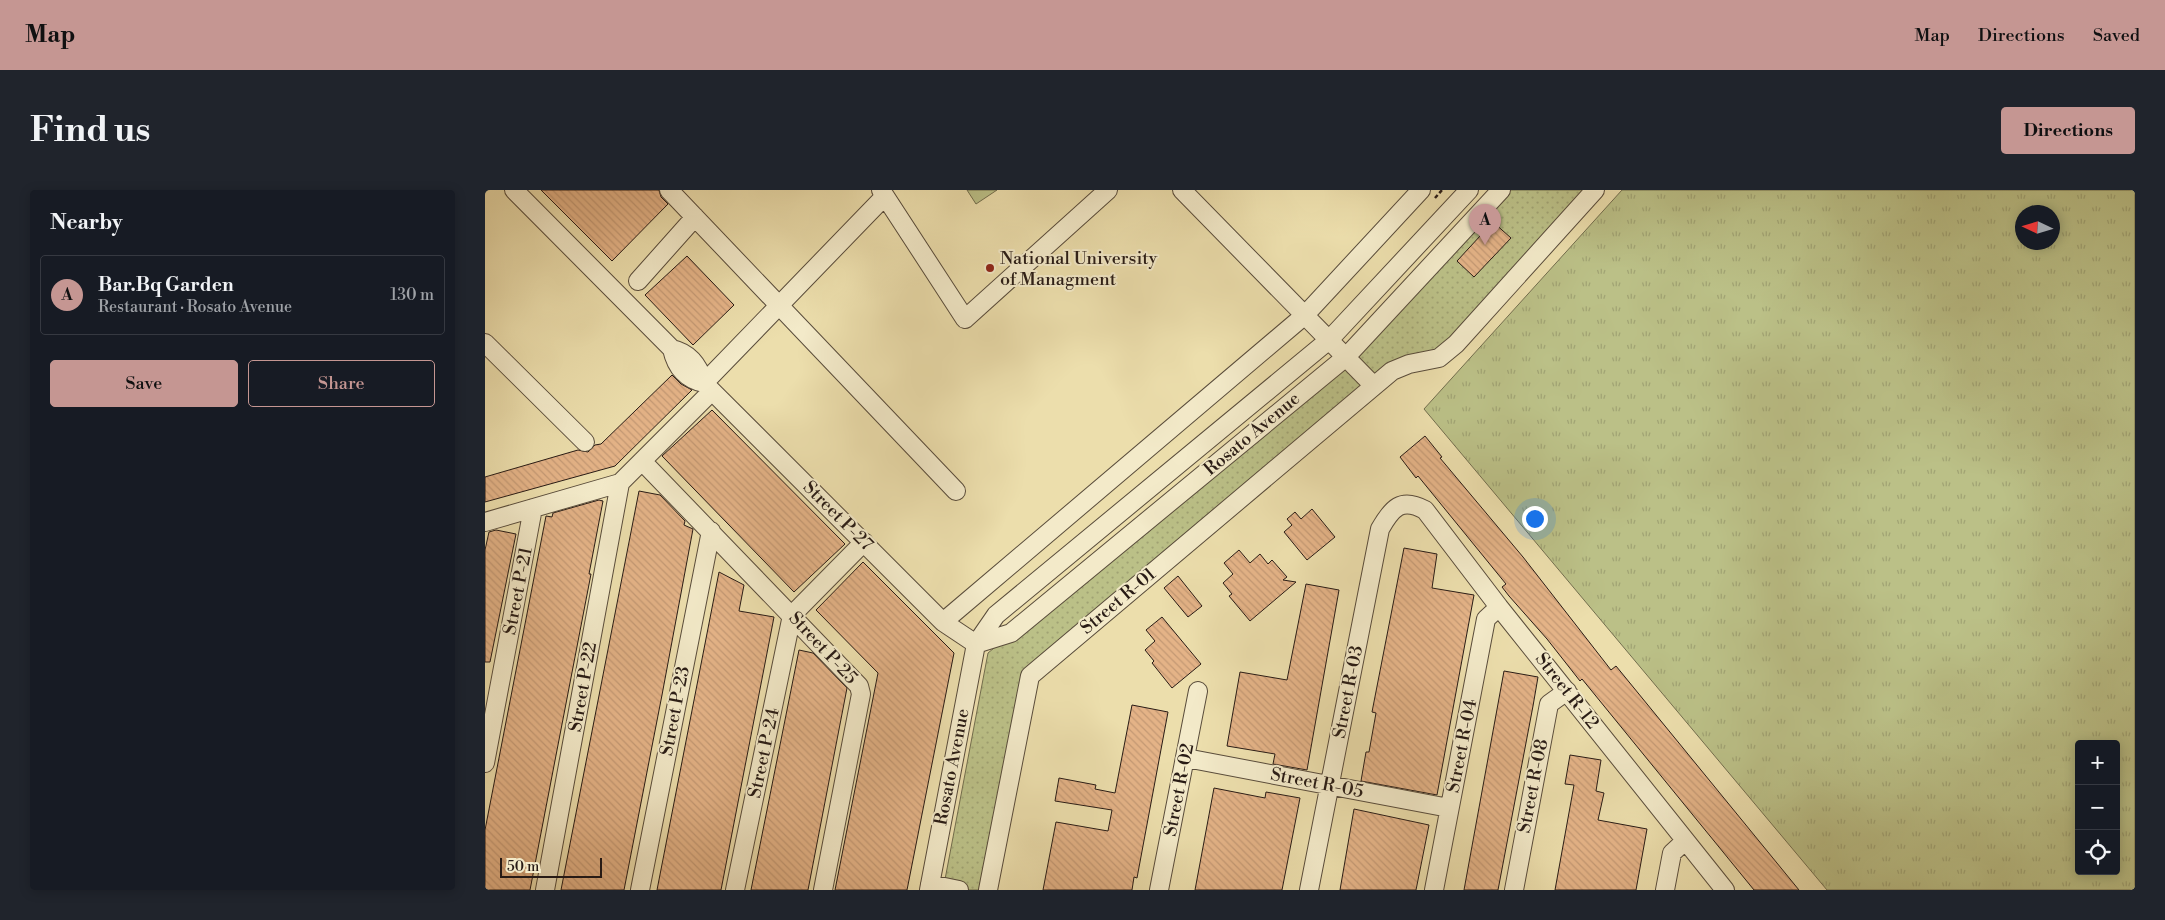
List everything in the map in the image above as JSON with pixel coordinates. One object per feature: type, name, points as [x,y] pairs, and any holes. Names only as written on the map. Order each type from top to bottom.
[{"type":"street","name":"Street P-27","points":[[514,190],[672,349],[683,351],[691,380],[708,387],[943,622],[976,644]]},
{"type":"street","points":[[669,190],[957,491]]},
{"type":"street","points":[[485,522],[620,483],[708,387],[778,304],[883,193],[965,319],[1108,190]]},
{"type":"street","points":[[1182,190],[1375,386]]},
{"type":"street","points":[[943,622],[1305,315],[1421,190]]},
{"type":"street","name":"Rosato Avenue","points":[[929,887],[976,644],[996,615],[1329,340],[1469,190]]},
{"type":"street","name":"Rosato Avenue","points":[[976,644],[1011,633],[1346,357],[1501,190]]},
{"type":"street","name":"Street R-01","points":[[988,890],[1030,676],[1392,371],[1409,364],[1439,358],[1456,344],[1595,190]]},
{"type":"street","points":[[638,281],[695,217]]},
{"type":"street","points":[[485,343],[585,442]]},
{"type":"street","name":"Street P-25","points":[[642,461],[854,679],[861,694],[823,890]]},
{"type":"street","name":"Street P-22","points":[[545,890],[620,483]]},
{"type":"street","name":"Street R-12","points":[[1403,504],[1414,504],[1425,510],[1499,607],[1725,890]]},
{"type":"street","name":"Street R-03","points":[[1309,890],[1380,529],[1390,512],[1403,504]]},
{"type":"street","name":"Street P-21","points":[[485,763],[533,508]]},
{"type":"street","name":"Street P-23","points":[[639,890],[711,531]]},
{"type":"street","points":[[792,615],[864,542]]},
{"type":"street","name":"Street R-04","points":[[1434,890],[1486,619],[1499,607]]},
{"type":"street","name":"Street P-24","points":[[735,890],[792,615]]},
{"type":"street","name":"Street R-02","points":[[1159,890],[1198,691]]},
{"type":"street","name":"Street R-08","points":[[1514,890],[1549,704],[1567,691]]},
{"type":"street","name":"Street R-05","points":[[1185,758],[1449,808]]},
{"type":"street","points":[[1665,890],[1672,853],[1685,841]]},
{"type":"street","points":[[929,887],[959,890]]},
{"type":"green space","points":[[967,190],[997,190],[976,204]]},
{"type":"green space","points":[[1501,190],[1595,190],[1456,344],[1409,364],[1030,676],[988,890],[943,890],[988,653],[1346,357]]},
{"type":"green space","points":[[1622,190],[2135,190],[2135,890],[1827,890],[1424,409]]},
{"type":"building","points":[[541,190],[659,190],[661,197],[668,204],[612,261]]},
{"type":"building","points":[[1493,222],[1511,238],[1474,277],[1457,261]]},
{"type":"building","points":[[687,256],[734,305],[693,345],[645,295]]},
{"type":"building","points":[[672,375],[681,384],[692,390],[615,466],[485,502],[485,477],[578,450],[588,452],[595,445],[601,444]]},
{"type":"building","points":[[712,410],[845,544],[794,592],[662,456]]},
{"type":"building","points":[[1425,436],[1442,457],[1440,458],[1523,557],[1611,670],[1616,666],[1799,890],[1754,890],[1582,679],[1580,681],[1547,639],[1509,596],[1502,587],[1506,584],[1418,476],[1416,478],[1400,457]]},
{"type":"building","points":[[639,491],[660,495],[685,521],[684,525],[693,529],[624,890],[561,890]]},
{"type":"building","points":[[599,500],[603,501],[589,574],[591,574],[530,890],[485,890],[485,830],[546,516],[552,517],[553,513]]},
{"type":"building","points":[[1312,509],[1335,537],[1307,560],[1284,532],[1292,525],[1287,519],[1295,512],[1301,519]]},
{"type":"building","points":[[496,530],[516,534],[490,662],[485,662],[485,550],[489,532]]},
{"type":"building","points":[[1404,548],[1437,554],[1432,588],[1474,595],[1437,795],[1361,781],[1366,752],[1369,752],[1376,713],[1372,712]]},
{"type":"building","points":[[1239,550],[1250,563],[1260,554],[1268,564],[1272,560],[1287,577],[1283,580],[1296,582],[1250,621],[1229,596],[1232,594],[1223,583],[1233,574],[1224,563]]},
{"type":"building","points":[[863,562],[954,653],[907,890],[835,890],[878,673],[816,610]]},
{"type":"building","points":[[719,572],[744,585],[739,611],[774,617],[721,890],[657,890]]},
{"type":"building","points":[[1178,576],[1202,606],[1188,617],[1164,588]]},
{"type":"building","points":[[1306,584],[1339,590],[1307,770],[1273,764],[1275,754],[1227,746],[1240,672],[1287,680]]},
{"type":"building","points":[[1162,617],[1201,664],[1172,688],[1152,663],[1154,661],[1145,650],[1155,641],[1146,630]]},
{"type":"building","points":[[799,650],[813,653],[847,688],[808,890],[751,890]]},
{"type":"building","points":[[1504,671],[1538,677],[1533,706],[1498,890],[1464,890]]},
{"type":"building","points":[[1132,705],[1168,712],[1137,878],[1134,877],[1132,890],[1043,890],[1056,822],[1108,831],[1112,810],[1055,801],[1059,778],[1096,785],[1095,789],[1115,793]]},
{"type":"building","points":[[1570,755],[1601,760],[1596,791],[1604,793],[1598,820],[1647,829],[1636,890],[1555,890],[1574,785],[1565,784]]},
{"type":"building","points":[[1214,788],[1265,798],[1266,792],[1300,798],[1282,890],[1195,890]]},
{"type":"building","points":[[1354,809],[1429,825],[1416,890],[1340,890]]},
{"type":"place","name":"Bar.Bq Garden","points":[[1485,245]]},
{"type":"place","name":"National University of Managment","points":[[990,268]]}]
